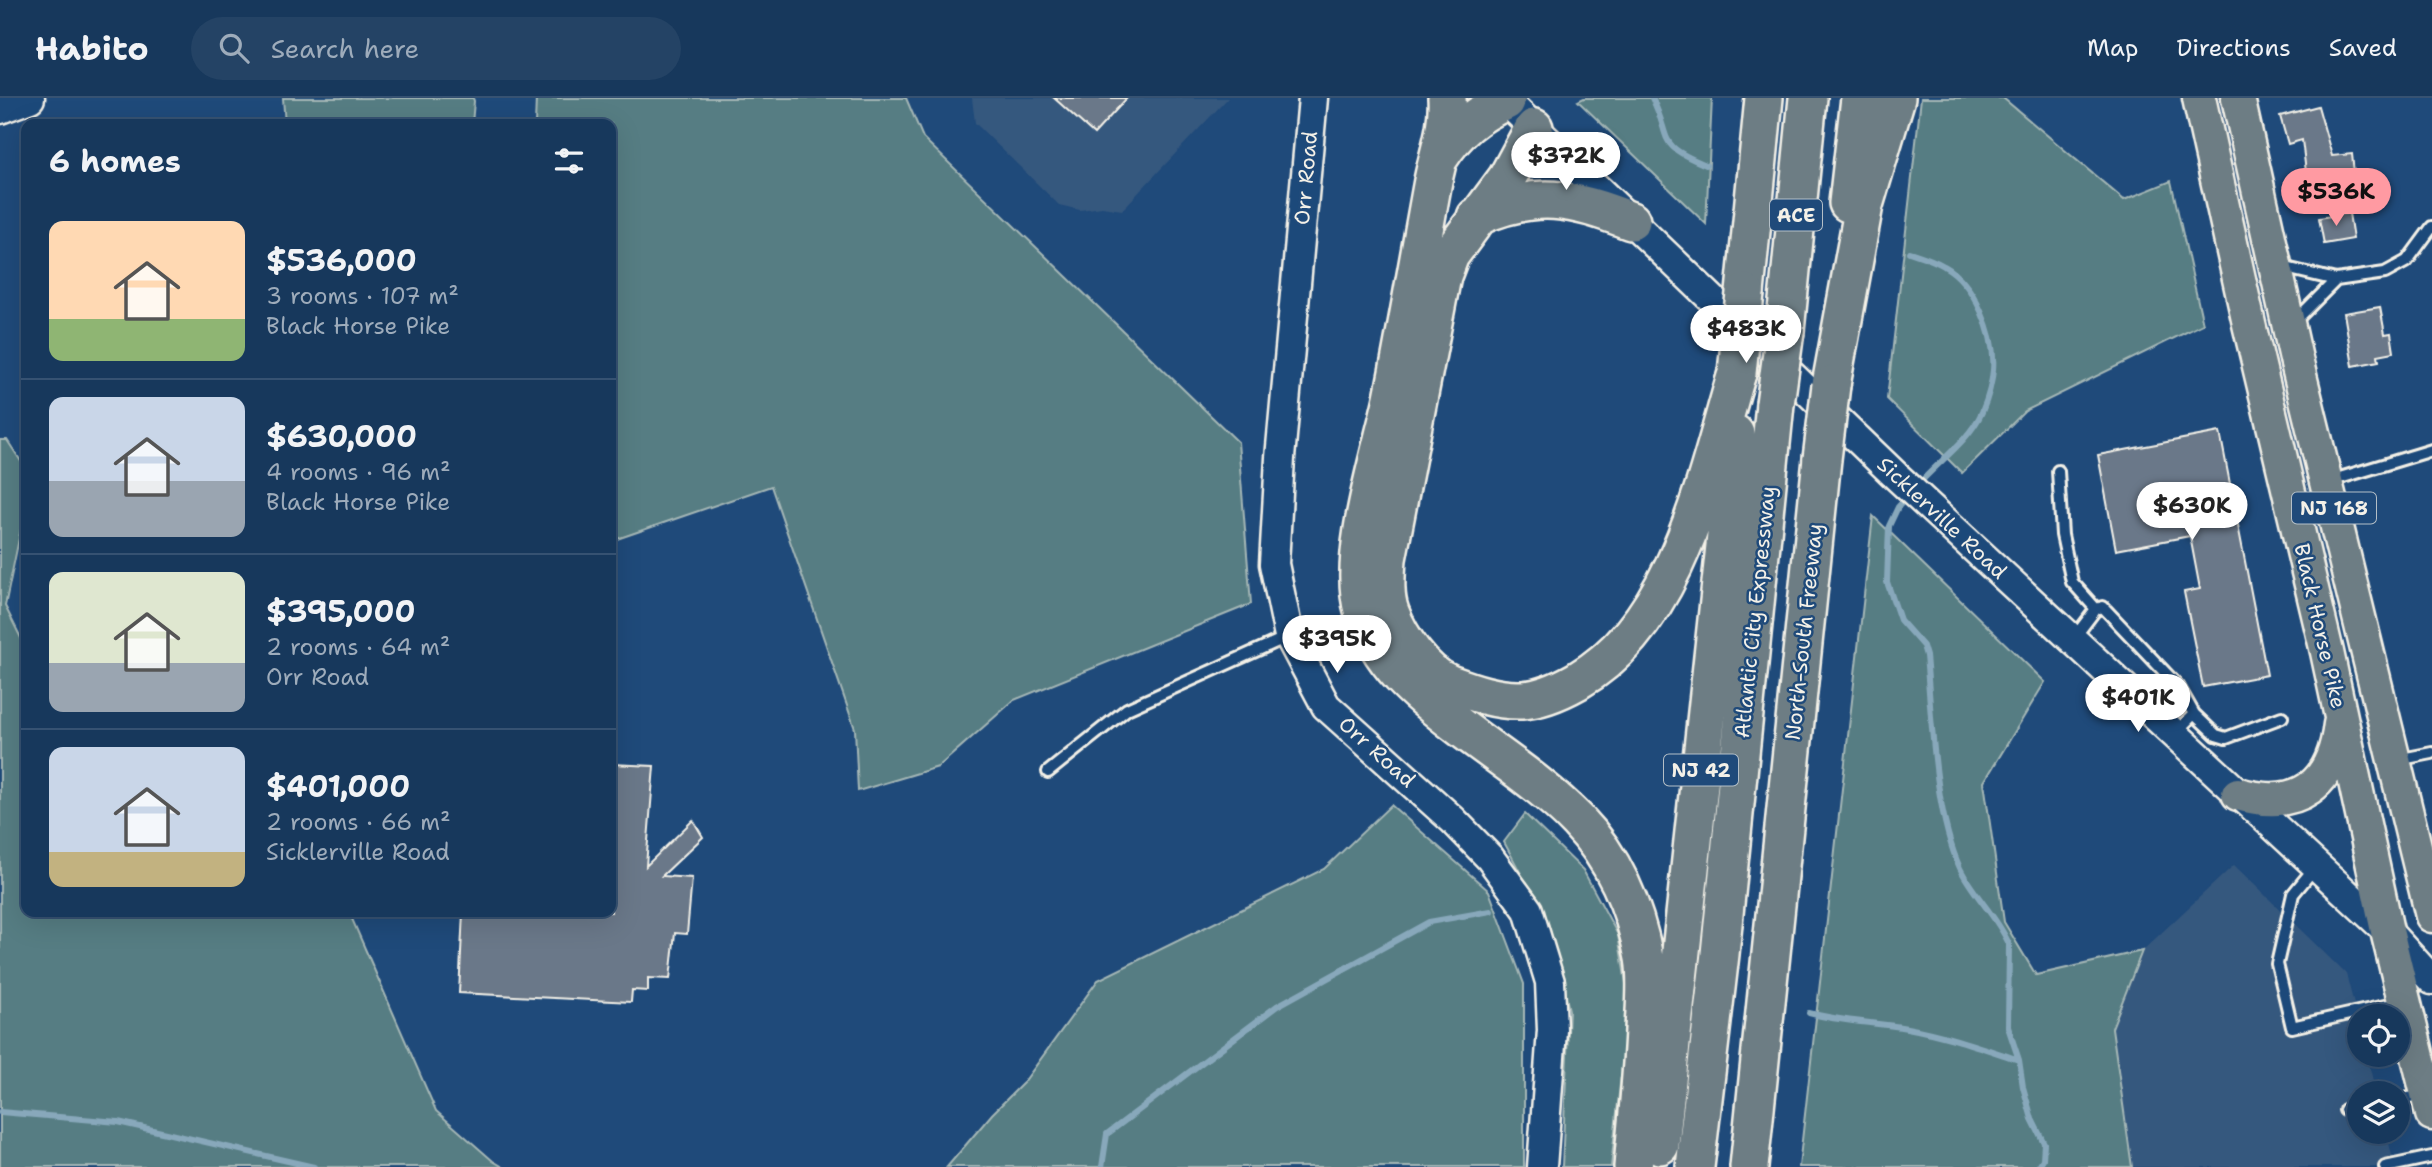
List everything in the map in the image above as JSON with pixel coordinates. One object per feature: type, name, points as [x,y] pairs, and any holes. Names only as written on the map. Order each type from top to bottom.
[{"type":"highway","points":[[1447,98],[1439,159],[1432,182],[1392,402],[1365,523],[1359,579],[1362,608],[1376,644],[1397,674],[1426,701],[1577,820],[1608,860],[1629,901],[1644,960],[1645,999],[1633,1167]]},
{"type":"highway","name":"NJ 42","points":[[1657,1167],[1725,547],[1735,434],[1737,373],[1764,98]]},
{"type":"highway","name":"Atlantic City Expressway","points":[[1695,1167],[1720,954],[1808,98]]},
{"type":"highway","name":"North-South Freeway","points":[[1749,1167],[1831,385],[1858,98]]},
{"type":"highway","points":[[1831,385],[1870,180],[1896,98]]},
{"type":"highway","points":[[1439,159],[1452,137],[1464,126],[1504,100]]},
{"type":"highway","points":[[1534,128],[1507,177],[1450,255],[1442,276],[1387,559],[1386,589],[1390,611],[1418,660],[1445,682],[1482,696],[1522,700],[1561,690],[1596,670],[1626,641],[1650,608],[1676,558],[1703,485],[1737,373]]},
{"type":"highway","points":[[1476,217],[1517,201],[1554,199],[1589,205],[1631,220]]},
{"type":"main road","points":[[0,109],[30,98]]},
{"type":"main road","name":"Orr Road","points":[[1313,98],[1280,458],[1274,564],[1289,635],[1326,706],[1453,820],[1490,858],[1528,910],[1550,982],[1552,1030],[1542,1167]]},
{"type":"main road","name":"Black Horse Pike","points":[[2199,98],[2405,1001],[2419,1103]]},
{"type":"main road","name":"Black Horse Pike","points":[[2238,98],[2296,359],[2432,916]]},
{"type":"main road","name":"Sicklerville Road","points":[[1504,100],[1915,493],[2387,931],[2432,980]]},
{"type":"main road","points":[[2259,367],[2296,359]]},
{"type":"main road","points":[[2238,794],[2260,800],[2277,800],[2306,791],[2325,774],[2334,755],[2341,715]]},
{"type":"lane","points":[[2275,265],[2336,280],[2385,273],[2407,261],[2432,227]]},
{"type":"lane","points":[[2289,327],[2336,280]]},
{"type":"lane","points":[[2328,482],[2432,450]]},
{"type":"lane","points":[[2058,471],[2062,535],[2072,582],[2096,609]]},
{"type":"lane","points":[[2073,640],[2096,609],[2104,607],[2178,686],[2194,714],[2216,735],[2226,738],[2282,717]]},
{"type":"lane","points":[[1048,772],[1127,709],[1289,635]]},
{"type":"lane","points":[[2174,734],[2194,714]]},
{"type":"lane","points":[[2395,761],[2432,753]]},
{"type":"lane","points":[[2316,866],[2293,894],[2277,964],[2292,1027],[2405,1001]]},
{"type":"lane","points":[[2385,1167],[2432,1157]]},
{"type":"shaded area","points":[[972,98],[1228,98],[1122,210],[1102,207],[1080,210],[1059,205],[975,123]]},
{"type":"shaded area","points":[[2234,865],[2346,974],[2354,1004],[2347,1004],[2347,1067],[2370,1067],[2373,1081],[2347,1081],[2347,1144],[2389,1144],[2395,1167],[2132,1167],[2112,1028],[2142,951]]},
{"type":"green space","points":[[283,98],[473,98],[474,101],[472,119],[285,119]]},
{"type":"green space","points":[[536,98],[906,98],[923,138],[1238,442],[1251,604],[1014,700],[938,767],[858,791],[855,729],[771,486],[616,539],[616,119],[535,119]]},
{"type":"green space","points":[[1584,98],[1712,98],[1706,224],[1578,101]]},
{"type":"green space","points":[[1921,98],[2003,98],[2124,200],[2171,181],[2203,324],[2025,411],[1962,473],[1887,399]]},
{"type":"green space","points":[[0,440],[7,440],[21,461],[21,529],[5,606],[21,638],[21,917],[351,917],[436,1111],[503,1167],[0,1167]]},
{"type":"green space","points":[[1873,516],[2045,682],[1984,782],[2004,922],[2036,975],[2142,951],[2112,1028],[2132,1167],[1799,1167]]},
{"type":"green space","points":[[1391,805],[1489,891],[1524,984],[1524,1167],[947,1167],[992,1114],[1024,1082],[1098,980],[1324,869]]},
{"type":"green space","points":[[1525,814],[1583,870],[1618,935],[1629,1001],[1611,1167],[1562,1167],[1569,1010],[1549,926],[1504,842]]},
{"type":"building","points":[[1054,98],[1127,98],[1094,134]]},
{"type":"building","points":[[2318,106],[2332,156],[2352,154],[2355,183],[2308,188],[2302,140],[2288,144],[2280,116]]},
{"type":"building","points":[[2349,213],[2353,239],[2324,244],[2319,218]]},
{"type":"building","points":[[2380,307],[2385,334],[2391,333],[2394,352],[2378,355],[2379,361],[2353,366],[2344,313]]},
{"type":"building","points":[[2220,432],[2267,675],[2203,687],[2184,592],[2200,589],[2190,536],[2116,550],[2098,455]]},
{"type":"building","points":[[616,764],[654,766],[646,866],[693,820],[703,837],[662,876],[692,878],[687,934],[675,933],[670,979],[648,978],[648,991],[632,990],[631,1002],[459,993],[463,917],[616,917]]},
{"type":"waterway","points":[[1652,98],[1672,146],[1706,165]]},
{"type":"waterway","points":[[1909,252],[1944,266],[1965,285],[1974,297],[1987,327],[1993,356],[1989,391],[1976,423],[1918,485]]},
{"type":"waterway","points":[[1908,496],[1898,507],[1889,526],[1887,582],[1900,620],[1923,646],[1926,656],[1939,793],[1951,845],[1965,878],[2009,944],[2008,1027],[2019,1060],[2032,1119],[2044,1143],[2043,1159],[2038,1167]]},
{"type":"waterway","points":[[1102,1167],[1107,1134],[1277,1006],[1429,922],[1491,911]]},
{"type":"waterway","points":[[1809,1013],[1921,1031],[2019,1060]]},
{"type":"waterway","points":[[0,1112],[118,1122],[314,1167]]}]
